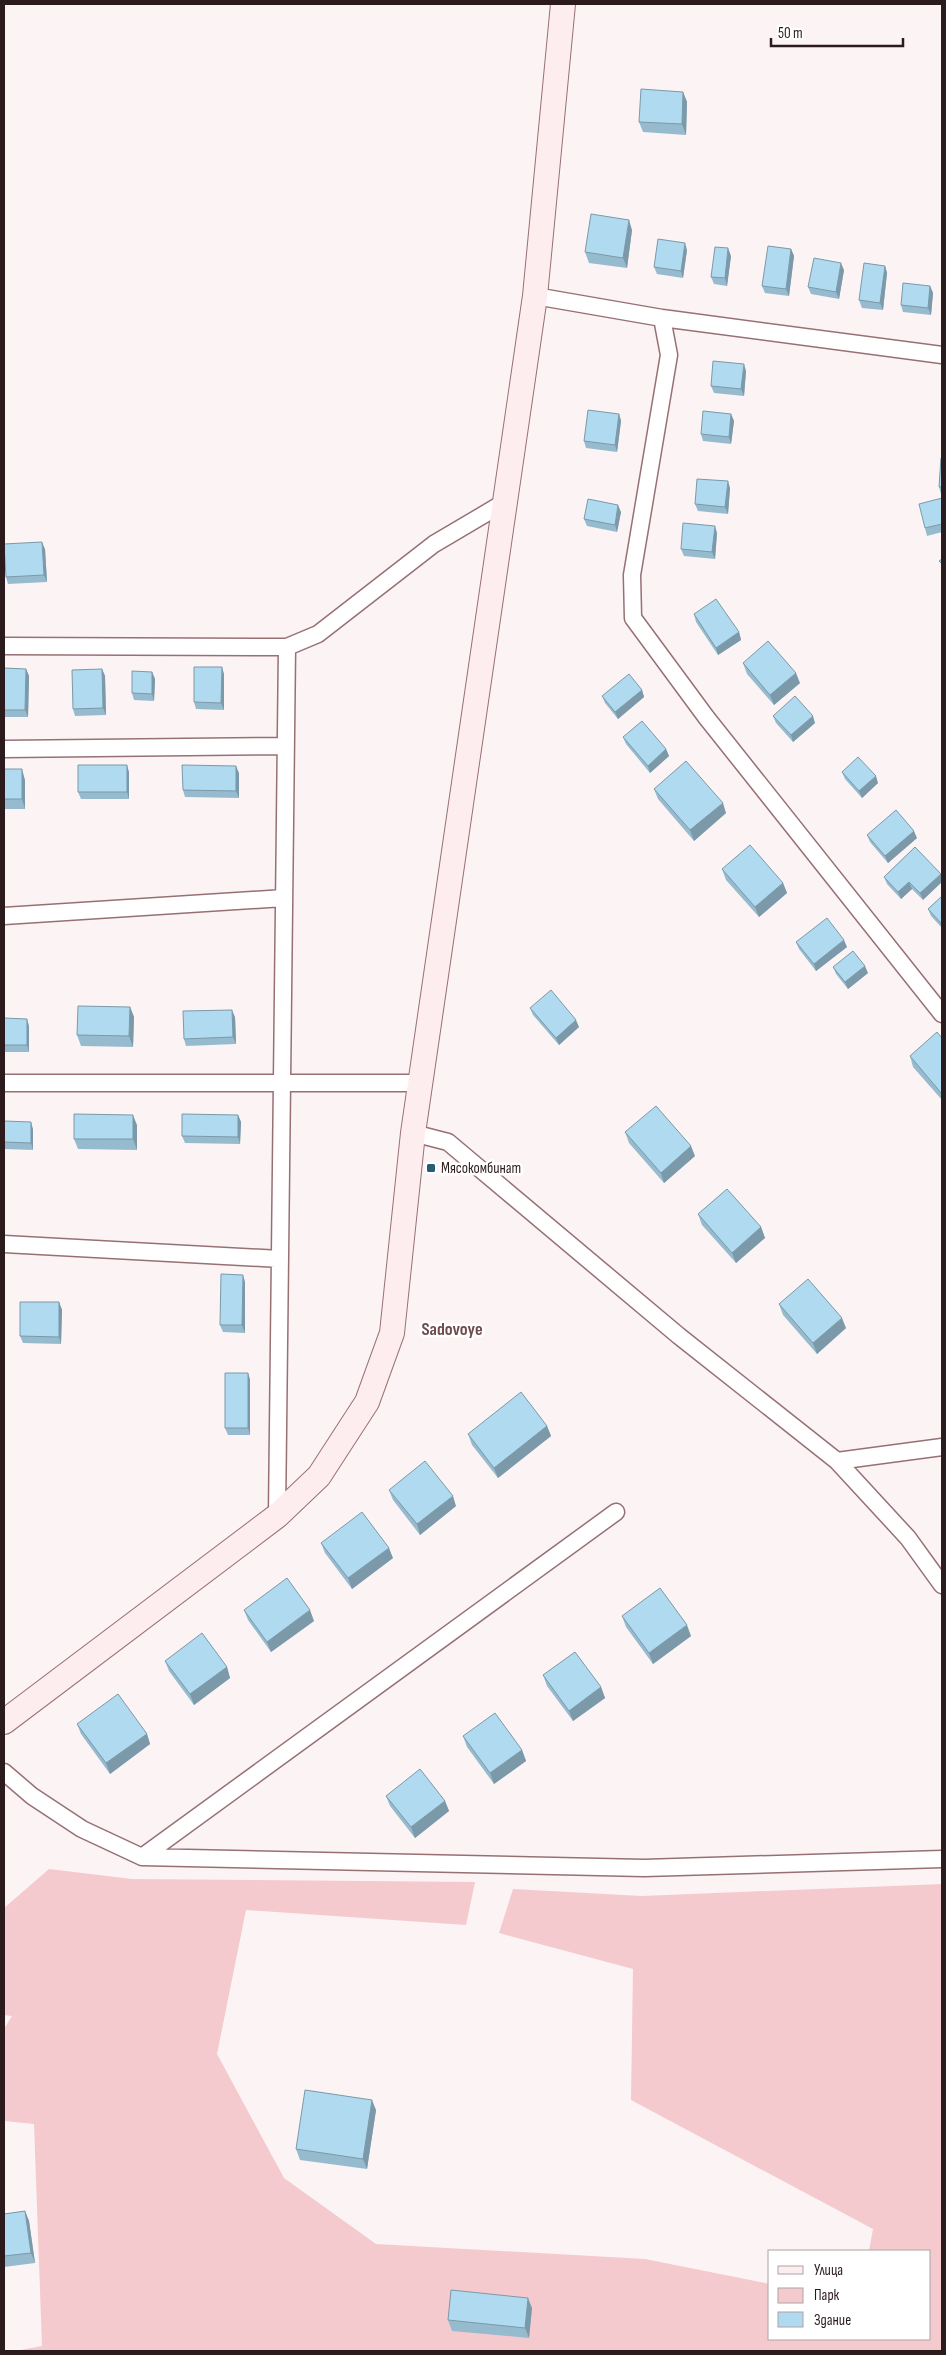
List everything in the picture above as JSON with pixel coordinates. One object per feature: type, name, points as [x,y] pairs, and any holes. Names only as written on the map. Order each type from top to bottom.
[{"type":"street","points":[[4,1722],[277,1516],[319,1476],[367,1402],[392,1333],[413,1133],[535,296],[563,4]]},
{"type":"street","points":[[535,296],[662,318],[942,355]]},
{"type":"street","points":[[662,318],[669,355],[632,575],[633,618],[712,725],[942,1014]]},
{"type":"street","points":[[4,646],[287,648],[318,634],[434,544],[505,502]]},
{"type":"street","points":[[277,1516],[287,648]]},
{"type":"street","points":[[4,749],[286,746]]},
{"type":"street","points":[[4,916],[284,898]]},
{"type":"street","points":[[4,1083],[282,1081],[420,1083]]},
{"type":"street","points":[[413,1133],[448,1142],[678,1336],[837,1461],[908,1538],[942,1585]]},
{"type":"street","points":[[4,1244],[280,1259]]},
{"type":"street","points":[[837,1461],[942,1447]]},
{"type":"street","points":[[142,1856],[616,1512]]},
{"type":"street","points":[[4,1772],[32,1796],[82,1829],[142,1856],[644,1868],[942,1859]]},
{"type":"green space","points":[[49,1869],[132,1879],[475,1882],[466,1925],[246,1910],[217,2054],[284,2178],[376,2244],[645,2259],[768,2284],[768,2340],[931,2340],[931,2250],[869,2250],[873,2229],[631,2100],[633,1969],[499,1933],[513,1889],[642,1896],[942,1884],[942,2351],[15,2351],[42,2346],[34,2124],[4,2121],[4,2029],[12,2016],[4,2015],[4,1908]]},
{"type":"building","points":[[641,89],[683,92],[682,124],[639,122]]},
{"type":"building","points":[[591,214],[629,220],[623,258],[585,252]]},
{"type":"building","points":[[658,239],[685,243],[681,271],[654,267]]},
{"type":"building","points":[[768,246],[791,249],[786,289],[762,286]]},
{"type":"building","points":[[715,247],[728,248],[725,278],[711,277]]},
{"type":"building","points":[[814,258],[841,263],[836,292],[808,287]]},
{"type":"building","points":[[864,263],[885,266],[880,303],[859,300]]},
{"type":"building","points":[[903,283],[930,286],[928,308],[901,305]]},
{"type":"building","points":[[713,361],[744,364],[741,389],[711,386]]},
{"type":"building","points":[[588,410],[619,414],[615,445],[584,441]]},
{"type":"building","points":[[703,411],[731,414],[729,437],[701,434]]},
{"type":"building","points":[[941,458],[942,487],[939,487]]},
{"type":"building","points":[[697,479],[728,481],[725,507],[695,504]]},
{"type":"building","points":[[942,498],[942,524],[925,528],[919,504]]},
{"type":"building","points":[[588,499],[618,505],[615,525],[584,519]]},
{"type":"building","points":[[683,523],[715,526],[712,552],[681,549]]},
{"type":"building","points":[[42,542],[44,575],[6,577],[4,544]]},
{"type":"building","points":[[716,599],[739,632],[716,648],[694,614]]},
{"type":"building","points":[[768,641],[796,673],[770,695],[743,663]]},
{"type":"building","points":[[194,667],[222,667],[221,703],[194,702]]},
{"type":"building","points":[[4,668],[26,669],[25,710],[4,710]]},
{"type":"building","points":[[102,669],[103,708],[73,709],[72,670]]},
{"type":"building","points":[[132,671],[152,672],[152,694],[132,693]]},
{"type":"building","points":[[629,674],[642,690],[615,712],[602,696]]},
{"type":"building","points":[[795,696],[813,716],[791,735],[773,716]]},
{"type":"building","points":[[642,721],[666,749],[648,766],[623,737]]},
{"type":"building","points":[[858,757],[876,776],[859,791],[842,772]]},
{"type":"building","points":[[686,761],[723,803],[690,830],[654,789]]},
{"type":"building","points":[[78,765],[127,765],[127,792],[78,792]]},
{"type":"building","points":[[182,765],[236,766],[236,791],[183,790]]},
{"type":"building","points":[[4,769],[22,769],[22,799],[4,799]]},
{"type":"building","points":[[896,810],[914,831],[885,856],[867,835]]},
{"type":"building","points":[[750,845],[783,883],[755,907],[722,869]]},
{"type":"building","points":[[915,847],[941,874],[920,893],[909,882],[898,892],[884,877]]},
{"type":"building","points":[[942,896],[942,924],[928,909]]},
{"type":"building","points":[[827,918],[844,940],[814,964],[796,942]]},
{"type":"building","points":[[853,951],[865,966],[845,982],[833,967]]},
{"type":"building","points":[[551,990],[576,1020],[556,1038],[530,1008]]},
{"type":"building","points":[[78,1006],[130,1007],[129,1036],[77,1035]]},
{"type":"building","points":[[232,1010],[233,1037],[184,1039],[183,1011]]},
{"type":"building","points":[[4,1018],[27,1019],[27,1045],[4,1045]]},
{"type":"building","points":[[937,1032],[942,1038],[942,1094],[910,1056]]},
{"type":"building","points":[[656,1106],[691,1146],[661,1173],[625,1132]]},
{"type":"building","points":[[74,1114],[133,1115],[133,1139],[74,1139]]},
{"type":"building","points":[[182,1114],[238,1115],[238,1137],[182,1136]]},
{"type":"building","points":[[4,1121],[31,1122],[31,1143],[4,1142]]},
{"type":"building","points":[[727,1189],[761,1227],[732,1253],[698,1214]]},
{"type":"building","points":[[221,1274],[243,1275],[242,1325],[220,1325]]},
{"type":"building","points":[[808,1279],[842,1318],[813,1343],[779,1304]]},
{"type":"building","points":[[20,1302],[59,1302],[59,1337],[20,1336]]},
{"type":"building","points":[[225,1373],[248,1373],[248,1428],[225,1428]]},
{"type":"building","points":[[521,1392],[547,1426],[494,1468],[468,1434]]},
{"type":"building","points":[[425,1461],[453,1496],[417,1524],[389,1490]]},
{"type":"building","points":[[362,1512],[389,1548],[348,1578],[321,1543]]},
{"type":"building","points":[[287,1578],[310,1610],[267,1642],[244,1610]]},
{"type":"building","points":[[660,1588],[687,1625],[649,1653],[622,1616]]},
{"type":"building","points":[[202,1633],[227,1667],[190,1694],[165,1661]]},
{"type":"building","points":[[575,1652],[601,1687],[569,1711],[543,1675]]},
{"type":"building","points":[[118,1694],[147,1734],[106,1763],[77,1724]]},
{"type":"building","points":[[495,1713],[522,1750],[490,1773],[463,1736]]},
{"type":"building","points":[[420,1769],[445,1801],[411,1827],[386,1796]]},
{"type":"building","points":[[305,2090],[372,2100],[363,2159],[296,2149]]},
{"type":"building","points":[[25,2211],[31,2253],[4,2256],[4,2214]]},
{"type":"building","points":[[451,2290],[528,2298],[525,2328],[448,2320]]},
{"type":"place","name":"Мясокомбинат","points":[[431,1168]]},
{"type":"district","name":"Sadovoye","points":[[452,1329]]}]
